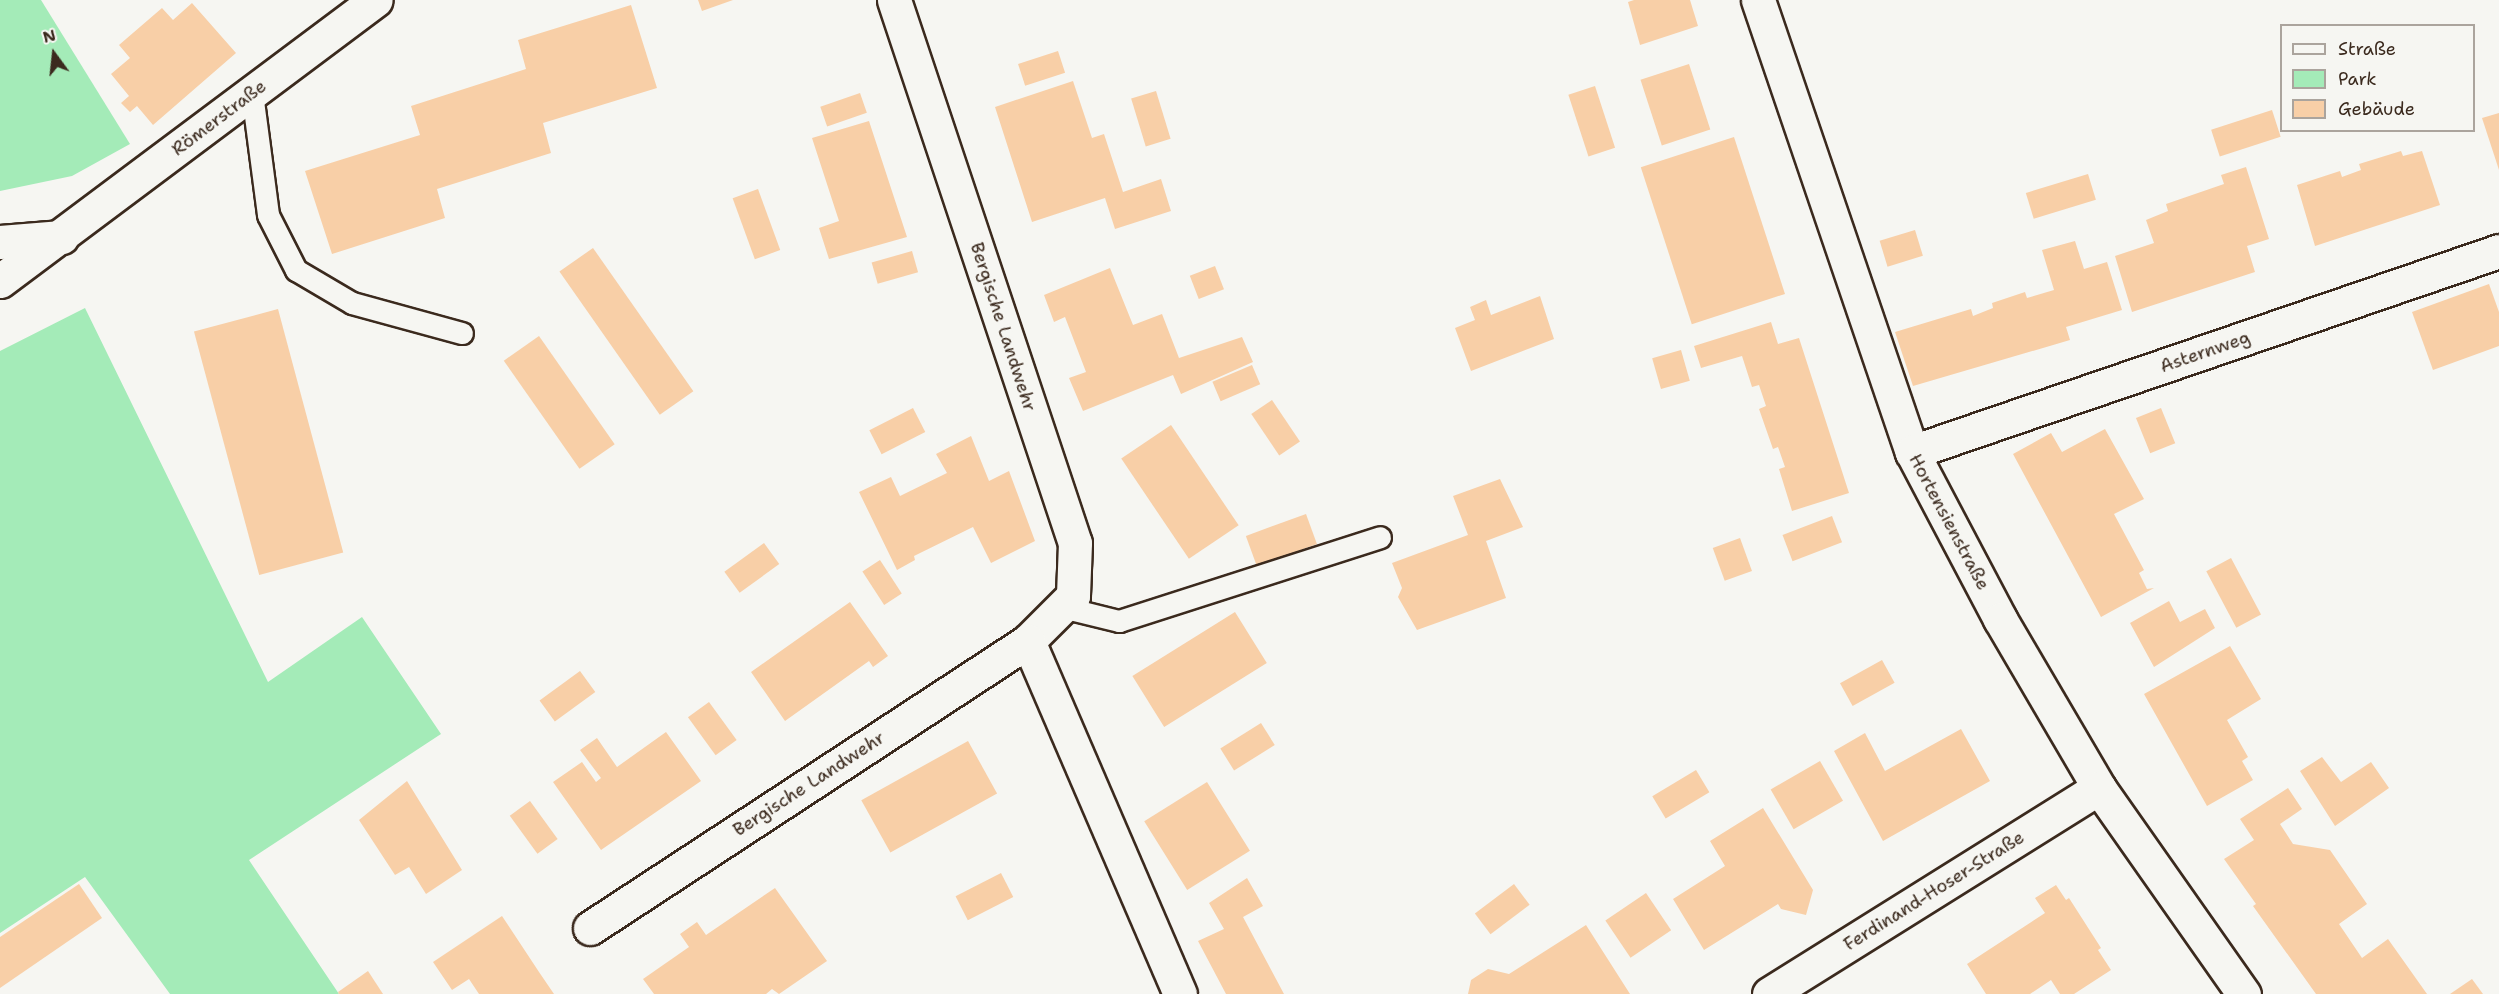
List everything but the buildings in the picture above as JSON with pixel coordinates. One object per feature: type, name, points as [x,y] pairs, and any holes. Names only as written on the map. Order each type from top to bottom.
[{"type":"street","name":"Römerstraße","points":[[0,281],[64,237],[375,0]]},
{"type":"street","name":"Bergische Landwehr","points":[[590,928],[1028,641],[1072,596],[1076,543],[894,0]]},
{"type":"street","name":"Hortensienstraße","points":[[1758,0],[1912,452],[2000,620],[2099,788],[2244,994]]},
{"type":"street","points":[[0,242],[64,237]]},
{"type":"street","name":"Asternweg","points":[[1912,452],[2499,251]]},
{"type":"street","points":[[1028,641],[1180,994]]},
{"type":"street","name":"Ferdinand-Hoser-Straße","points":[[1769,994],[2099,788]]},
{"type":"lane","points":[[252,93],[268,215],[296,270],[352,303],[462,333]]},
{"type":"lane","points":[[1062,607],[1119,621],[1380,537]]},
{"type":"green space","points":[[0,0],[41,0],[130,144],[72,176],[0,191]]},
{"type":"green space","points":[[85,308],[268,682],[362,617],[441,734],[249,860],[339,994],[170,994],[85,877],[0,933],[0,351]]}]
